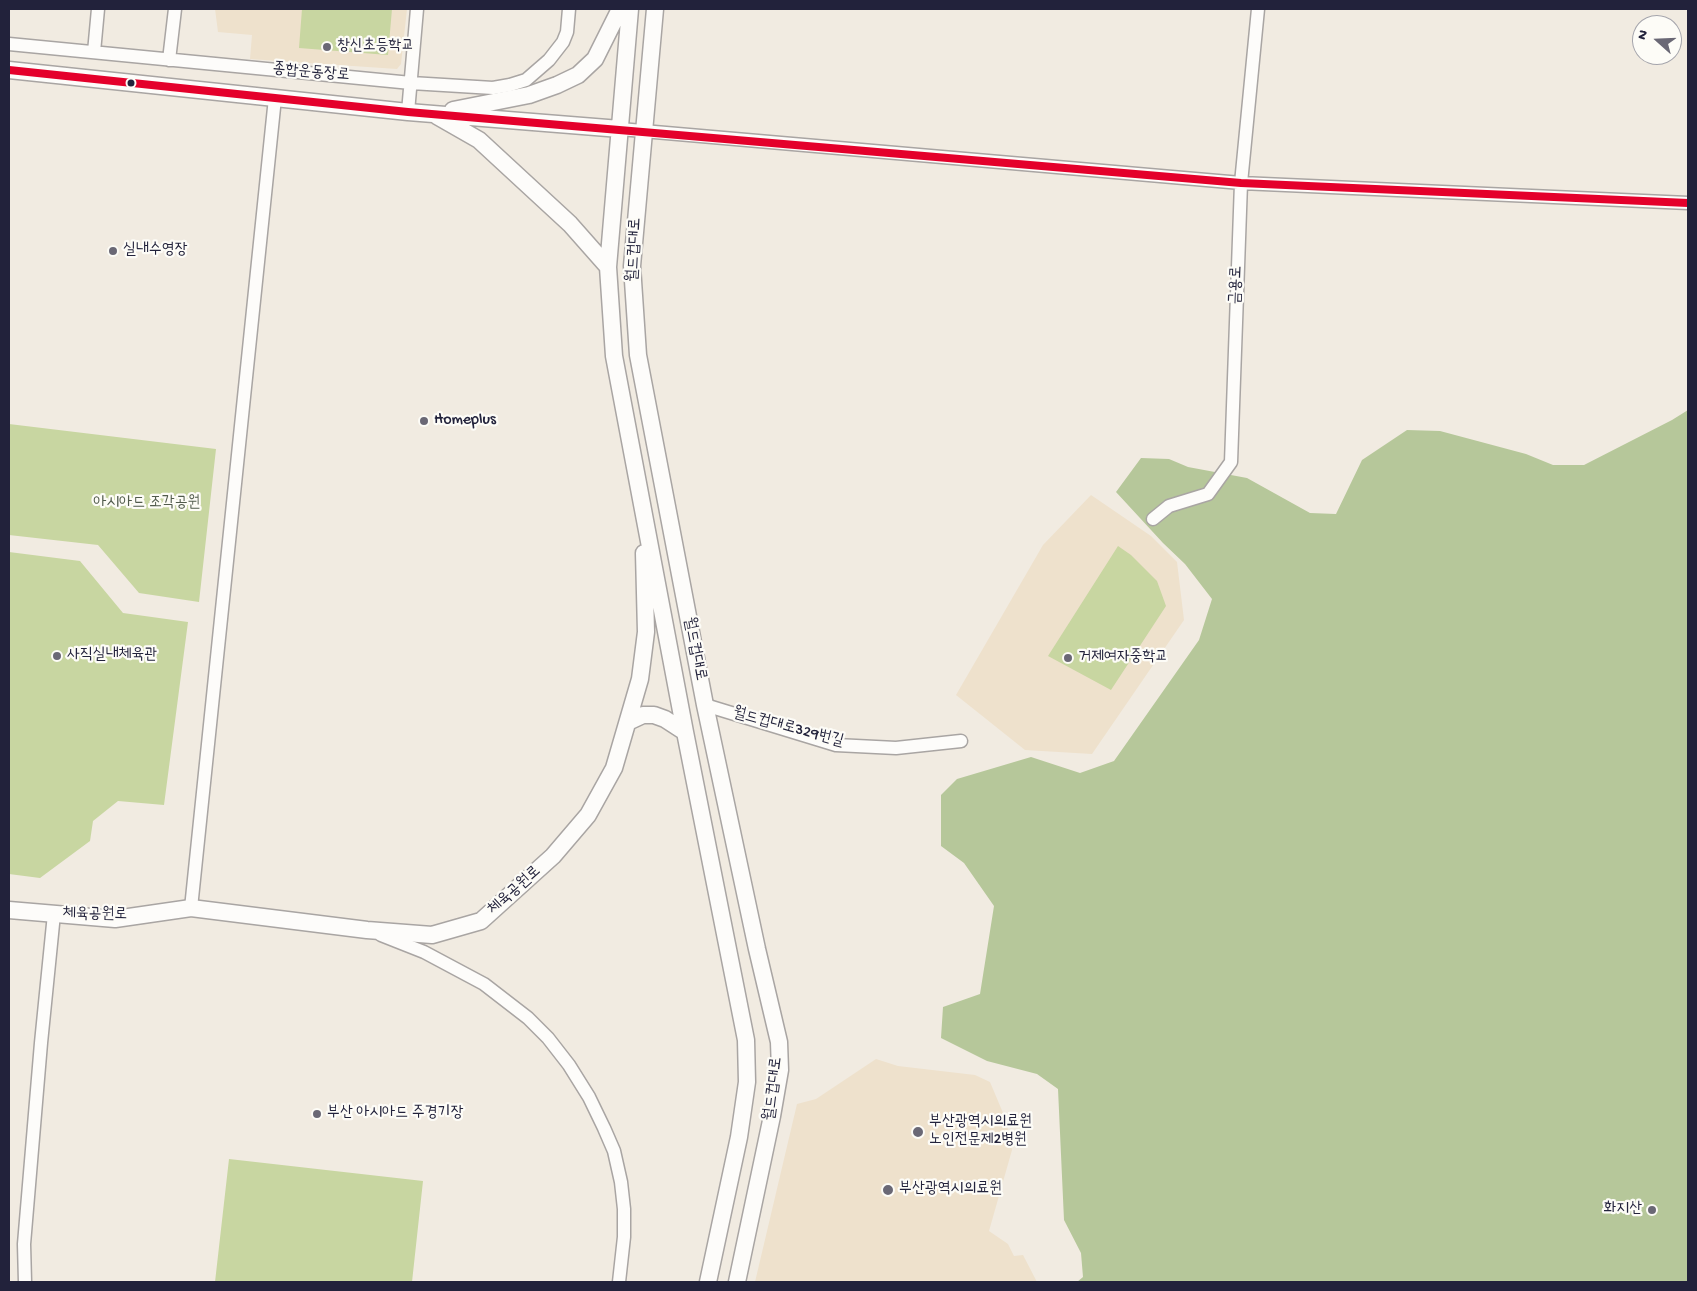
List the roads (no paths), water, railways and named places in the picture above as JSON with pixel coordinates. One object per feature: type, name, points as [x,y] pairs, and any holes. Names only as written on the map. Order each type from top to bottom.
[{"type":"main road","points":[[432,114],[529,95],[578,75],[595,59],[620,9]]},
{"type":"main road","name":"월드컵대로","points":[[630,9],[608,267],[614,356],[685,732],[746,1040],[747,1082],[739,1137],[708,1282]]},
{"type":"main road","name":"월드컵대로","points":[[655,9],[632,266],[638,355],[705,705],[757,949],[779,1042],[780,1070],[772,1116],[737,1282]]},
{"type":"main road","name":"종합운동장로","points":[[9,70],[408,112],[620,129]]},
{"type":"main road","points":[[432,114],[480,140],[570,224],[608,267]]},
{"type":"main road","name":"체육공원로","points":[[9,910],[115,919],[191,908],[367,930],[432,935],[481,921],[553,856],[588,815],[614,768],[640,679],[646,632],[643,578],[644,515]]},
{"type":"main road","points":[[628,722],[643,715],[654,715],[685,732]]},
{"type":"street","points":[[94,52],[98,9]]},
{"type":"street","points":[[169,60],[175,9]]},
{"type":"street","points":[[408,112],[417,9]]},
{"type":"street","name":"종합운동장로","points":[[9,44],[411,83],[493,88],[526,80],[549,60],[563,42],[567,32],[569,9]]},
{"type":"street","name":"금용로","points":[[1153,518],[1169,506],[1208,494],[1231,462],[1241,182],[1258,9]]},
{"type":"street","points":[[191,908],[275,98]]},
{"type":"street","points":[[620,129],[1241,182],[1688,203]]},
{"type":"street","name":"월드컵대로329번길","points":[[705,705],[836,745],[896,748],[961,741]]},
{"type":"street","name":"체육공원로","points":[[25,1282],[24,1244],[54,914]]},
{"type":"street","points":[[367,930],[424,952],[484,984],[528,1018],[548,1038],[569,1065],[604,1128],[614,1151],[620,1174],[624,1209],[624,1236],[619,1282]]},
{"type":"place","name":"창신초등학교","points":[[327,47]]},
{"type":"place","name":"실내수영장","points":[[113,251]]},
{"type":"place","name":"Homeplus","points":[[424,421]]},
{"type":"place","name":"사직실내체육관","points":[[57,656]]},
{"type":"place","name":"거제여자중학교","points":[[1068,658]]},
{"type":"place","name":"부산 아시아드 주경기장","points":[[317,1114]]},
{"type":"place","name":"부산광역시의료원 노인전문제2병원","points":[[918,1132]]},
{"type":"place","name":"부산광역시의료원","points":[[888,1190]]},
{"type":"place","name":"화지산","points":[[1652,1210]]},
{"type":"park label","name":"아시아드 조각공원","points":[[147,504]]}]
